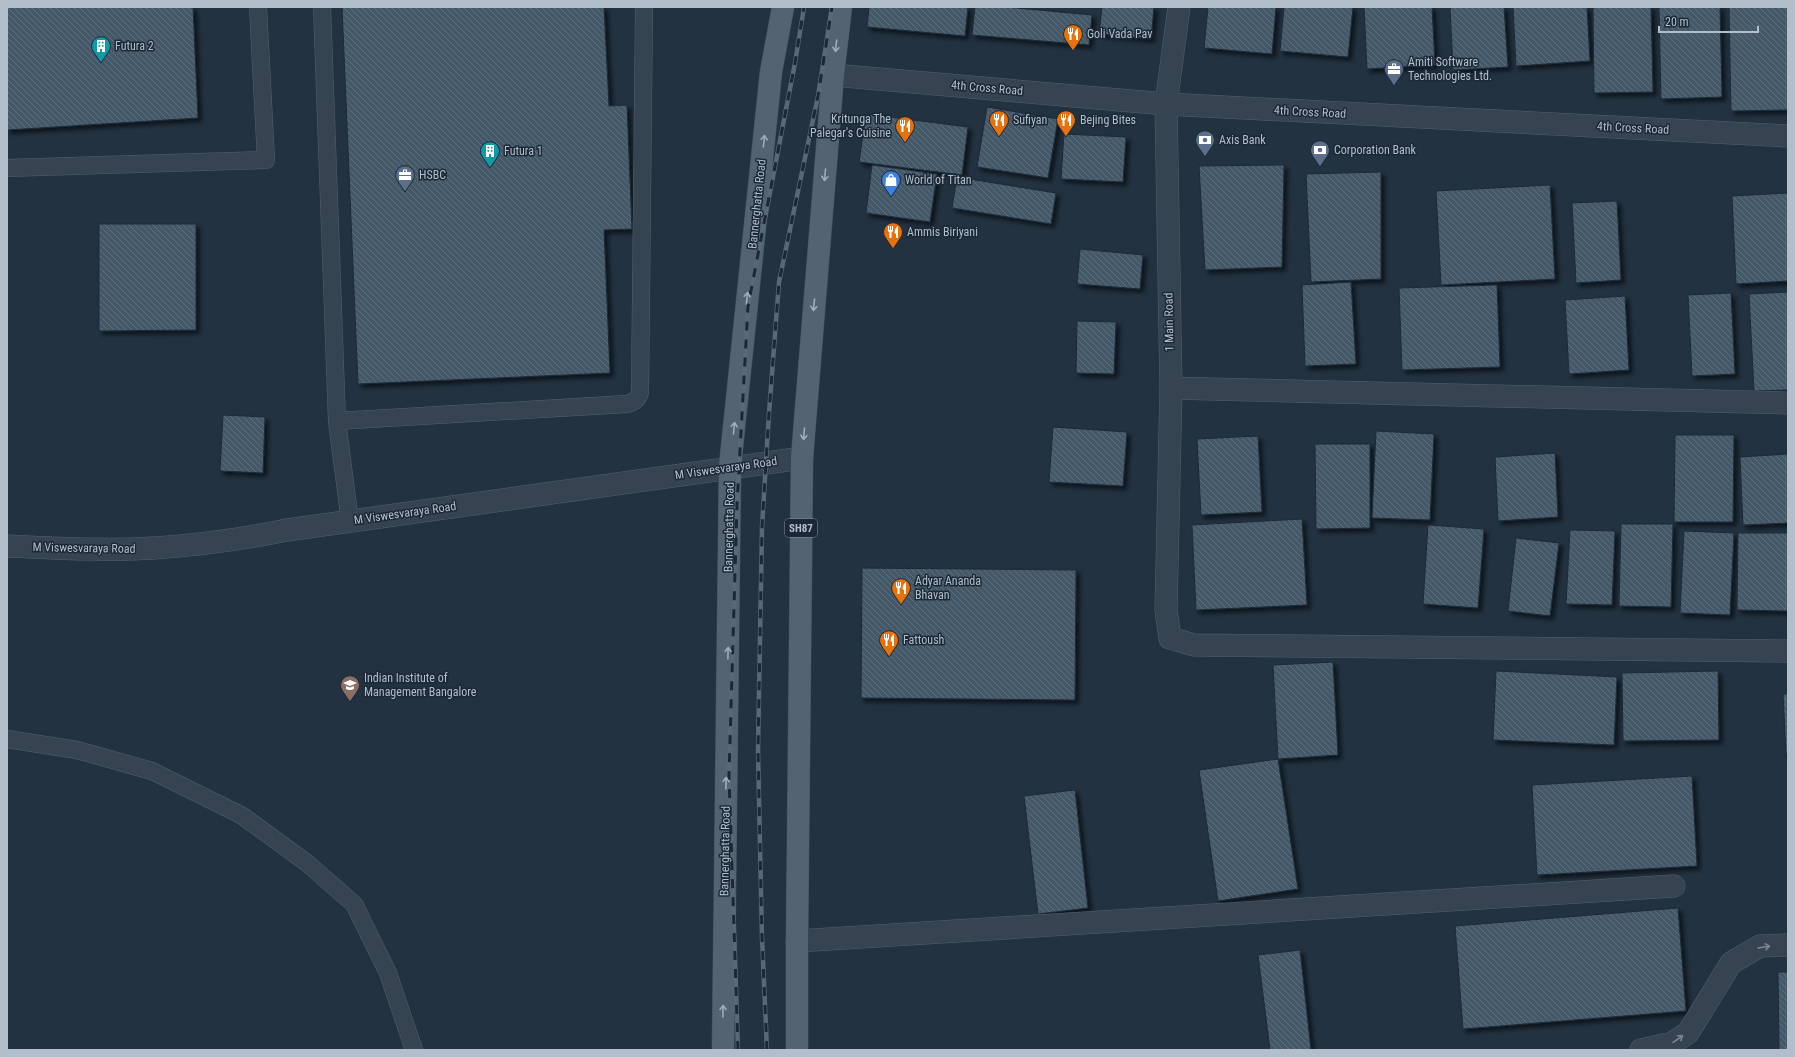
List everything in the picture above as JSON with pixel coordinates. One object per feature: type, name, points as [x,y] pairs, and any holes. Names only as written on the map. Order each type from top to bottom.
[{"type":"main road","name":"Bannerghatta Road","points":[[723,1050],[730,466],[771,72],[783,7]]},
{"type":"main road","name":"SH87","points":[[797,1050],[796,941],[802,458],[833,75],[841,7]]},
{"type":"street","name":"1 Main Road","points":[[1179,7],[1166,104],[1171,388],[1166,610],[1170,638],[1194,645],[1788,651]]},
{"type":"street","name":"4th Cross Road","points":[[833,75],[1166,104],[1788,136]]},
{"type":"street","points":[[1171,388],[1788,403]]},
{"type":"street","name":"M Viswesvaraya Road","points":[[7,546],[85,549],[153,548],[219,542],[730,466],[802,458]]},
{"type":"street","points":[[796,941],[1674,886]]},
{"type":"street","points":[[1641,1050],[1672,1043],[1688,1033],[1731,964],[1760,946],[1788,945]]},
{"type":"lane","points":[[7,168],[266,160],[258,7]]},
{"type":"lane","points":[[322,7],[337,421],[350,522]]},
{"type":"lane","points":[[337,421],[627,404],[638,398],[640,392],[644,7]]},
{"type":"lane","points":[[7,739],[78,750],[152,771],[241,815],[307,863],[354,904],[388,973],[414,1050]]},
{"type":"building","name":"Futura 2","points":[[7,7],[193,7],[198,118],[7,130]]},
{"type":"building","name":"Futura 1","points":[[342,7],[604,7],[609,106],[627,105],[632,229],[604,230],[610,373],[358,384]]},
{"type":"building","points":[[869,7],[968,7],[965,36],[867,27]]},
{"type":"building","points":[[975,7],[1006,7],[1092,15],[1089,45],[972,35]]},
{"type":"building","points":[[1102,7],[1154,7],[1151,39],[1099,34]]},
{"type":"building","points":[[1208,7],[1276,7],[1272,54],[1204,48]]},
{"type":"building","points":[[1284,7],[1353,7],[1348,57],[1280,51]]},
{"type":"building","points":[[1364,7],[1432,7],[1435,65],[1367,69]]},
{"type":"building","points":[[1450,7],[1504,7],[1508,67],[1453,70]]},
{"type":"building","points":[[1513,7],[1587,7],[1590,61],[1516,66]]},
{"type":"building","points":[[1593,7],[1651,7],[1653,92],[1594,93]]},
{"type":"building","points":[[1659,7],[1720,7],[1722,97],[1661,99]]},
{"type":"building","points":[[1729,7],[1788,7],[1788,110],[1731,111]]},
{"type":"building","points":[[987,107],[1058,119],[1048,178],[977,167]]},
{"type":"building","points":[[866,114],[968,127],[962,175],[859,162]]},
{"type":"building","points":[[1064,134],[1126,137],[1123,182],[1061,179]]},
{"type":"building","points":[[872,165],[937,174],[930,222],[866,213]]},
{"type":"building","points":[[1284,165],[1282,267],[1205,270],[1199,166]]},
{"type":"building","points":[[1381,172],[1381,279],[1311,282],[1306,174]]},
{"type":"building","points":[[957,177],[1056,193],[1051,224],[952,208]]},
{"type":"building","points":[[1550,185],[1555,279],[1441,285],[1436,191]]},
{"type":"building","points":[[1788,193],[1788,281],[1736,284],[1732,196]]},
{"type":"building","points":[[1617,201],[1621,280],[1576,283],[1572,203]]},
{"type":"building","points":[[99,224],[196,224],[196,330],[99,331]]},
{"type":"building","points":[[1080,249],[1143,255],[1140,289],[1077,284]]},
{"type":"building","points":[[1351,282],[1356,364],[1305,366],[1302,285]]},
{"type":"building","points":[[1497,285],[1500,367],[1402,370],[1399,288]]},
{"type":"building","points":[[1788,292],[1788,390],[1754,391],[1749,294]]},
{"type":"building","points":[[1731,293],[1735,374],[1692,376],[1688,295]]},
{"type":"building","points":[[1625,296],[1629,370],[1569,374],[1565,300]]},
{"type":"building","points":[[1077,321],[1116,322],[1114,374],[1076,373]]},
{"type":"building","points":[[223,415],[265,417],[263,473],[220,471]]},
{"type":"building","points":[[1053,427],[1127,432],[1123,486],[1049,482]]},
{"type":"building","points":[[1376,431],[1434,434],[1430,520],[1372,518]]},
{"type":"building","points":[[1675,435],[1734,435],[1733,522],[1674,522]]},
{"type":"building","points":[[1258,436],[1262,512],[1201,515],[1197,439]]},
{"type":"building","points":[[1315,444],[1370,444],[1370,528],[1316,529]]},
{"type":"building","points":[[1555,453],[1558,517],[1498,521],[1495,457]]},
{"type":"building","points":[[1788,454],[1788,523],[1743,525],[1740,457]]},
{"type":"building","points":[[1302,519],[1307,605],[1196,610],[1192,525]]},
{"type":"building","points":[[1621,524],[1673,524],[1671,607],[1619,606]]},
{"type":"building","points":[[1428,525],[1484,529],[1478,608],[1423,604]]},
{"type":"building","points":[[1570,530],[1615,531],[1612,605],[1566,604]]},
{"type":"building","points":[[1684,531],[1734,533],[1730,615],[1680,613]]},
{"type":"building","points":[[1738,533],[1788,533],[1788,611],[1737,610]]},
{"type":"building","points":[[1516,538],[1559,543],[1550,616],[1508,611]]},
{"type":"building","points":[[862,568],[1076,570],[1075,700],[861,698]]},
{"type":"building","points":[[1333,662],[1338,755],[1278,759],[1273,665]]},
{"type":"building","points":[[1496,671],[1617,677],[1614,745],[1493,740]]},
{"type":"building","points":[[1718,671],[1719,740],[1623,741],[1622,673]]},
{"type":"building","points":[[1783,694],[1788,694],[1788,754],[1786,754]]},
{"type":"building","points":[[1278,759],[1298,889],[1218,901],[1199,770]]},
{"type":"building","points":[[1692,776],[1697,866],[1537,875],[1532,785]]},
{"type":"building","points":[[1075,790],[1088,908],[1038,914],[1024,796]]},
{"type":"building","points":[[1678,908],[1686,1011],[1463,1029],[1455,926]]},
{"type":"building","points":[[1300,950],[1311,1050],[1270,1050],[1258,955]]},
{"type":"building","points":[[1778,972],[1788,972],[1788,1050],[1779,1050]]},
{"type":"railway","points":[[738,1050],[729,775],[737,505],[748,306],[795,63],[804,7]]},
{"type":"railway","points":[[767,1050],[762,938],[758,751],[762,527],[769,413],[779,282],[818,96],[832,7]]},
{"type":"place","name":"Goli Vada Pav","points":[[1073,51]]},
{"type":"place","name":"Futura 2","points":[[101,63]]},
{"type":"place","name":"Amiti Software Technologies Ltd.","points":[[1394,86]]},
{"type":"place","name":"Sufiyan","points":[[999,137]]},
{"type":"place","name":"Bejing Bites","points":[[1066,137]]},
{"type":"place","name":"Kritunga The Palegar's Cuisine","points":[[905,143]]},
{"type":"place","name":"Axis Bank","points":[[1205,157]]},
{"type":"place","name":"Corporation Bank","points":[[1320,167]]},
{"type":"place","name":"Futura 1","points":[[490,168]]},
{"type":"place","name":"HSBC","points":[[405,192]]},
{"type":"place","name":"World of Titan","points":[[891,197]]},
{"type":"place","name":"Ammis Biriyani","points":[[893,249]]},
{"type":"place","name":"Adyar Ananda Bhavan","points":[[901,605]]},
{"type":"place","name":"Fattoush","points":[[889,657]]},
{"type":"place","name":"Indian Institute of Management Bangalore","points":[[350,702]]}]
